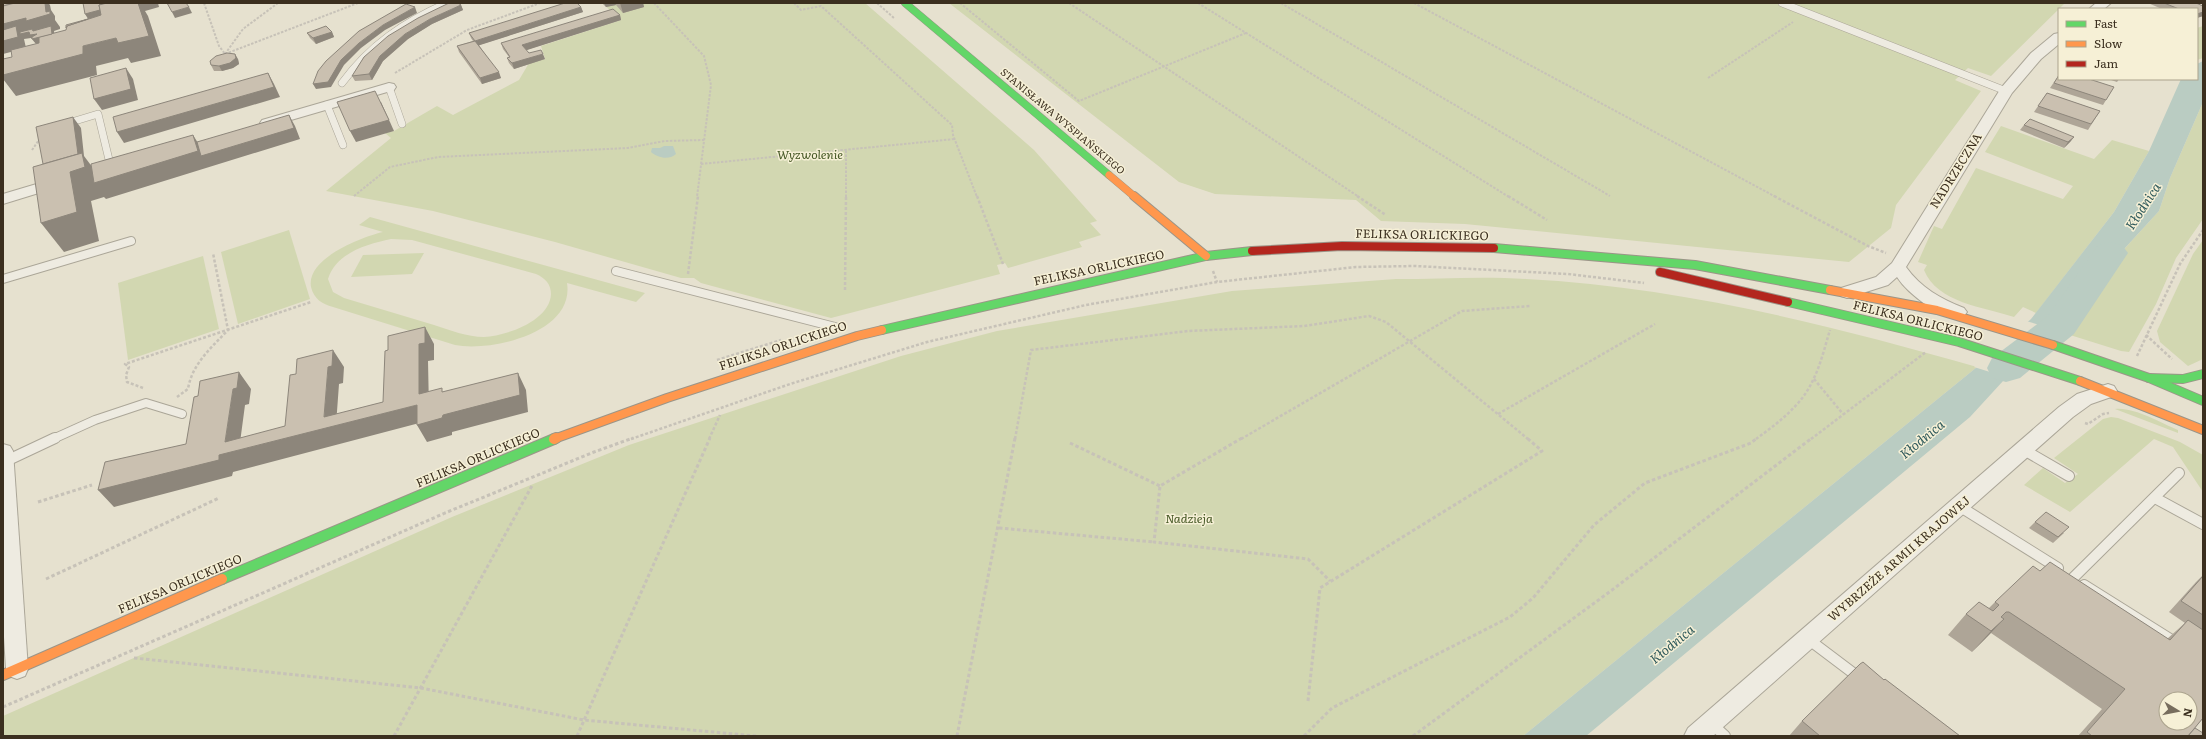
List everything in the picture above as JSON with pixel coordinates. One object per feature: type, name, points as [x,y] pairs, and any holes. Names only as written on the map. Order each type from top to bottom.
[{"type":"street","name":"STANISŁAWA WYSPIAŃSKIEGO","points":[[905,3],[1206,256]]},
{"type":"street","name":"NADRZECZNA","points":[[1847,292],[1882,281],[1893,260],[2006,92],[2036,56],[2058,38]]},
{"type":"street","points":[[253,127],[328,105],[391,81]]},
{"type":"street","points":[[105,170],[126,164]]},
{"type":"street","points":[[3,199],[50,185]]},
{"type":"street","name":"FELIKSA ORLICKIEGO","points":[[10,672],[170,601],[560,436],[682,392],[857,336],[1206,256],[1285,248],[1431,246],[1549,252],[1620,260],[1695,265],[1847,292],[1937,310],[1982,322],[2149,378],[2203,401]]},
{"type":"street","name":"FELIKSA ORLICKIEGO","points":[[1620,260],[1696,282],[1960,342],[2108,391],[2203,430]]},
{"type":"street","points":[[1893,260],[1908,283],[1928,299],[1982,322]]},
{"type":"street","points":[[2149,378],[2183,379],[2203,374]]},
{"type":"street","name":"WYBRZEŻE ARMII KRAJOWEJ","points":[[1711,732],[1808,639],[2066,412],[2084,399],[2108,391]]},
{"type":"street","points":[[3,456],[10,672]]},
{"type":"lane","points":[[342,84],[357,62],[384,37],[405,24],[447,3]]},
{"type":"lane","points":[[1782,3],[2006,92]]},
{"type":"lane","points":[[391,81],[402,124]]},
{"type":"lane","points":[[328,105],[343,145]]},
{"type":"lane","points":[[54,127],[98,114],[105,170]]},
{"type":"lane","points":[[3,279],[131,241]]},
{"type":"lane","points":[[616,271],[835,327]]},
{"type":"lane","points":[[3,456],[95,420],[146,403],[182,414]]},
{"type":"lane","points":[[2024,450],[2069,476]]},
{"type":"lane","points":[[2073,578],[2179,473]]},
{"type":"lane","points":[[2155,498],[2203,524]]},
{"type":"lane","points":[[1959,506],[2190,652]]},
{"type":"lane","points":[[1808,639],[1873,688]]},
{"type":"path","points":[[204,3],[219,46],[225,54]]},
{"type":"path","points":[[225,54],[243,29],[278,3]]},
{"type":"path","points":[[225,54],[358,3]]},
{"type":"path","points":[[391,81],[467,30],[540,3]]},
{"type":"path","points":[[654,3],[704,56],[711,85],[687,278]]},
{"type":"path","points":[[794,3],[801,10],[821,6],[952,125],[955,139],[1003,264]]},
{"type":"path","points":[[877,3],[894,18]]},
{"type":"path","points":[[960,3],[1079,101],[1246,33]]},
{"type":"path","points":[[1069,3],[1386,215]]},
{"type":"path","points":[[1198,3],[1548,220]]},
{"type":"path","points":[[1281,3],[1610,196]]},
{"type":"path","points":[[1414,3],[1893,260]]},
{"type":"path","points":[[1708,78],[1807,13]]},
{"type":"path","points":[[701,164],[955,139]]},
{"type":"path","points":[[354,196],[390,167],[438,157],[628,148],[665,141],[704,140]]},
{"type":"path","points":[[846,150],[846,290]]},
{"type":"path","points":[[2135,360],[2180,264],[2203,230]]},
{"type":"path","points":[[213,253],[228,330]]},
{"type":"path","points":[[3,707],[445,513],[594,452],[790,384],[927,342],[1086,305],[1217,282],[1356,267],[1415,266],[1507,270],[1568,274],[1652,285]]},
{"type":"path","points":[[146,403],[144,395],[145,389],[142,386],[131,385],[127,382],[126,374],[129,368],[125,364],[311,302]]},
{"type":"path","points":[[1160,486],[1462,311],[1530,306]]},
{"type":"path","points":[[957,736],[999,528],[1030,350],[1188,331],[1304,326],[1369,316],[1386,322],[1542,451],[1320,588],[1308,701]]},
{"type":"path","points":[[1498,414],[1655,324]]},
{"type":"path","points":[[1304,736],[1332,708],[1510,617],[1533,598],[1594,525],[1645,483],[1751,443],[1781,420],[1807,392],[1814,379],[1832,326]]},
{"type":"path","points":[[162,408],[188,389],[189,378],[196,366],[228,330]]},
{"type":"path","points":[[2146,335],[2173,361]]},
{"type":"path","points":[[1413,736],[1608,593],[1929,349],[1922,348]]},
{"type":"path","points":[[1814,379],[1843,414]]},
{"type":"path","points":[[577,736],[720,415]]},
{"type":"path","points":[[1070,442],[1160,486]]},
{"type":"path","points":[[394,736],[533,484]]},
{"type":"path","points":[[38,502],[92,485]]},
{"type":"path","points":[[1154,542],[1160,486]]},
{"type":"path","points":[[46,579],[219,498]]},
{"type":"path","points":[[999,528],[1154,542],[1308,559],[1330,581]]},
{"type":"path","points":[[134,658],[421,688],[584,720],[756,736]]},
{"type":"green space","name":"Wyzwolenie","points":[[602,3],[865,3],[1034,150],[1097,221],[1090,223],[1101,235],[1079,242],[1082,247],[1008,268],[1005,263],[997,265],[1000,274],[831,318],[701,283],[694,278],[681,278],[555,242],[433,211],[326,191],[391,138],[385,133],[394,131],[437,106],[453,115],[519,80],[529,63],[545,59],[541,46],[621,20]]},
{"type":"green space","points":[[949,3],[2065,3],[2058,8],[2058,10],[1991,76],[1968,68],[1955,80],[1981,91],[1896,205],[1891,228],[1849,262],[1465,224],[1381,221],[1356,200],[1215,194],[1179,182]]},
{"type":"green space","points":[[2203,26],[2203,58],[2198,60],[2198,28]]},
{"type":"green space","points":[[2203,102],[2203,219],[2176,258],[2156,304],[2129,352],[2121,351],[2051,329],[2159,211],[2170,178]]},
{"type":"green space","points":[[2001,126],[2094,159],[2112,140],[2149,151],[2114,212],[2036,313],[2023,307],[2014,317],[1950,297],[1939,290],[1930,281],[1924,270],[1927,265],[1918,262],[1934,226],[1942,229],[1976,168],[2063,199],[2073,186],[1985,152]]},
{"type":"green space","points":[[370,217],[645,293],[636,302],[567,283],[566,300],[558,315],[545,326],[528,335],[508,342],[489,345],[455,345],[329,306],[316,298],[311,287],[312,277],[317,267],[326,258],[337,250],[350,244],[383,232],[359,225]],"holes":[[[391,239],[412,240],[536,274],[545,279],[549,284],[551,294],[549,304],[535,319],[515,330],[504,334],[478,337],[459,333],[344,298],[333,292],[328,279],[332,270],[345,256],[363,247],[382,241]]]},
{"type":"green space","points":[[289,230],[310,299],[238,324],[221,252]]},
{"type":"green space","points":[[2203,240],[2203,359],[2188,366],[2160,342],[2157,331],[2193,254]]},
{"type":"green space","points":[[424,253],[412,274],[351,277],[363,255]]},
{"type":"green space","points":[[203,256],[219,329],[128,360],[118,283]]},
{"type":"green space","name":"Nadzieja","points":[[1510,278],[1584,283],[1641,290],[1754,310],[1922,351],[1977,367],[1523,736],[3,736],[3,716],[452,517],[629,445],[901,356],[997,331],[1232,291],[1396,279]]},
{"type":"green space","points":[[2115,409],[2131,410],[2147,416],[2178,430],[2178,433]]},
{"type":"green space","points":[[2111,417],[2118,418],[2180,442],[2203,455],[2203,492],[2173,447],[2154,439],[2070,512],[2024,485],[2043,468],[2065,483],[2078,474],[2054,458],[2103,419]]},
{"type":"water","points":[[2203,61],[2203,102],[2170,178],[2159,211],[1970,417],[1586,736],[1523,736],[1977,367],[2031,319],[2114,212],[2149,151],[2181,80],[2198,80],[2198,64]]},
{"type":"water","points":[[664,146],[673,146],[676,154],[663,158],[651,152],[652,148],[660,148]]},
{"type":"pier","points":[[2026,321],[2053,329],[2009,378],[1974,367]]},
{"type":"building","points":[[3,3],[15,3],[3,6]]},
{"type":"building","points":[[15,3],[45,3],[46,12],[50,11],[50,14],[26,21],[26,18],[3,24],[3,6]]},
{"type":"building","points":[[83,3],[100,3],[100,10],[85,14]]},
{"type":"building","points":[[107,3],[138,3],[149,36],[118,43],[116,38],[83,46],[83,54],[3,75],[3,59],[12,57],[11,50],[39,43],[39,37],[66,30],[67,26],[101,15],[99,5]]},
{"type":"building","points":[[167,3],[186,3],[189,7],[172,12]]},
{"type":"building","points":[[449,3],[458,3],[461,5],[430,19],[405,34],[380,56],[369,74],[352,76],[364,57],[388,36],[418,18]]},
{"type":"building","points":[[565,3],[577,3],[581,7],[475,41],[469,33]]},
{"type":"building","points":[[2164,3],[2196,3],[2203,6],[2203,12],[2198,14],[2198,8],[2176,8]]},
{"type":"building","points":[[406,4],[415,7],[383,25],[359,43],[341,60],[328,82],[313,84],[318,71],[326,61],[359,31]]},
{"type":"building","points":[[613,9],[620,15],[522,45],[529,53],[541,50],[543,54],[512,63],[507,58],[510,57],[501,43]]},
{"type":"building","points":[[88,19],[67,26],[66,28],[66,25]]},
{"type":"building","points":[[16,26],[18,37],[3,41],[3,30]]},
{"type":"building","points":[[51,26],[52,34],[32,39],[32,37],[37,34],[30,35],[29,32],[20,34],[20,32],[32,29],[33,31]]},
{"type":"building","points":[[326,26],[332,32],[313,38],[307,33]]},
{"type":"building","points":[[475,41],[499,72],[480,78],[457,46]]},
{"type":"building","points":[[227,53],[235,54],[236,58],[230,63],[219,66],[211,65],[210,61],[216,56]]},
{"type":"building","points":[[126,68],[131,89],[94,99],[90,78]]},
{"type":"building","points":[[268,73],[274,87],[117,132],[113,117]]},
{"type":"building","points":[[2058,77],[2058,80],[2092,80],[2114,87],[2106,100],[2054,83]]},
{"type":"building","points":[[375,91],[389,120],[350,131],[337,102]]},
{"type":"building","points":[[2047,93],[2100,111],[2091,124],[2038,106]]},
{"type":"building","points":[[289,115],[294,128],[201,156],[197,142]]},
{"type":"building","points":[[73,117],[78,154],[43,164],[36,127]]},
{"type":"building","points":[[2030,119],[2074,137],[2068,142],[2024,125]]},
{"type":"building","points":[[193,135],[198,151],[94,183],[91,164]]},
{"type":"building","points":[[82,153],[85,167],[70,172],[77,212],[41,223],[33,167]]},
{"type":"building","points":[[425,327],[425,343],[419,344],[419,394],[442,388],[442,392],[518,373],[520,395],[443,415],[442,418],[417,425],[417,405],[219,455],[219,460],[98,490],[105,462],[186,444],[194,397],[198,396],[200,381],[239,372],[237,388],[233,389],[225,442],[285,426],[290,375],[296,374],[297,359],[333,350],[332,366],[328,367],[324,417],[383,402],[385,351],[388,350],[388,336]]},
{"type":"building","points":[[2046,512],[2069,527],[2058,537],[2035,522]]},
{"type":"building","points":[[2050,562],[2170,640],[2188,620],[2203,630],[2203,718],[2198,724],[2198,691],[2158,691],[2158,731],[2192,731],[2188,736],[2092,736],[2087,732],[2125,689],[2009,612],[2006,612],[2001,617],[2004,619],[1991,631],[1966,614],[1979,602],[1993,611],[1999,605],[1995,602],[2033,566],[2040,571]]},
{"type":"building","points":[[2203,576],[2203,615],[2181,601]]},
{"type":"building","points":[[1863,662],[1884,680],[1885,679],[1960,736],[1820,736],[1802,721]]},
{"type":"building","points":[[2198,730],[2203,733],[2203,736],[2188,736],[2192,731]]},
{"type":"waterway","name":"Kłodnica","points":[[2006,368],[2061,325],[2110,253]]},
{"type":"traffic: fast","points":[[905,3],[1109,175]]},
{"type":"traffic: fast","points":[[1494,248],[1695,265],[1830,290]]},
{"type":"traffic: fast","points":[[882,330],[1206,256],[1252,251]]},
{"type":"traffic: fast","points":[[1788,302],[1959,342],[2080,381]]},
{"type":"traffic: fast","points":[[2053,345],[2149,378],[2203,401]]},
{"type":"traffic: fast","points":[[2149,378],[2183,379],[2203,374]]},
{"type":"traffic: fast","points":[[222,579],[554,439]]},
{"type":"traffic: slow","points":[[1109,175],[1206,256]]},
{"type":"traffic: slow","points":[[1830,290],[1937,310],[2053,345]]},
{"type":"traffic: slow","points":[[554,439],[667,398],[857,336],[882,330]]},
{"type":"traffic: slow","points":[[2080,381],[2203,430]]},
{"type":"traffic: slow","points":[[3,675],[222,579]]},
{"type":"traffic: jam","points":[[1252,251],[1282,248],[1342,246],[1494,248]]},
{"type":"traffic: jam","points":[[1660,272],[1788,302]]}]
